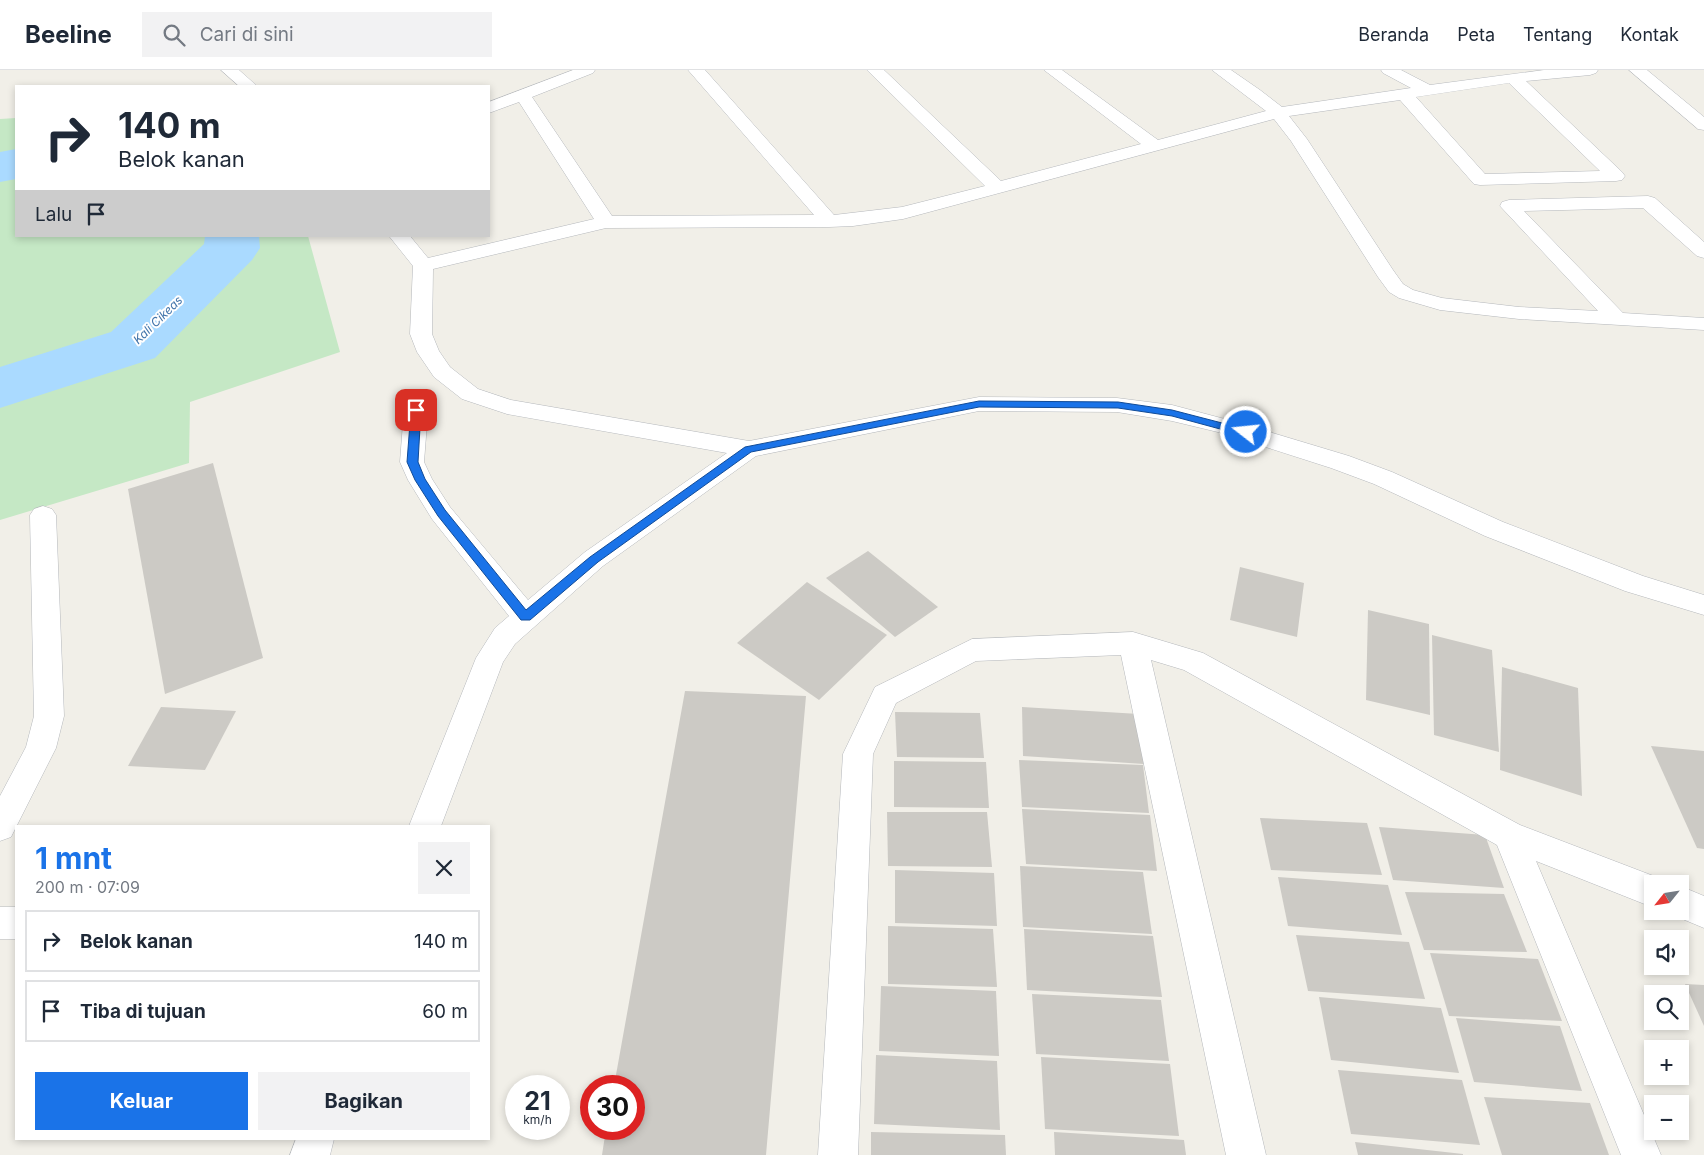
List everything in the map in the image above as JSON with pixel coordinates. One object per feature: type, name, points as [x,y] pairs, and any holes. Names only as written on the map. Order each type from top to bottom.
[{"type":"street","points":[[230,70],[248,85]]},
{"type":"street","points":[[490,108],[587,70]]},
{"type":"street","points":[[696,70],[829,221]]},
{"type":"street","points":[[874,70],[997,187]]},
{"type":"street","points":[[1052,70],[1155,146]]},
{"type":"street","points":[[1220,70],[1254,93],[1278,113],[1298,139],[1385,273],[1396,288],[1406,294],[1440,304],[1519,313],[1704,324]]},
{"type":"street","points":[[1389,70],[1428,91]]},
{"type":"street","points":[[423,264],[606,222],[829,221],[854,220],[903,213],[1278,113],[1513,78],[1537,72],[1590,70]]},
{"type":"street","points":[[1637,70],[1704,125]]},
{"type":"street","points":[[1404,94],[1480,180],[1616,176],[1513,78]]},
{"type":"street","points":[[523,95],[606,222]]},
{"type":"street","points":[[1617,319],[1509,206],[1648,202],[1704,252]]},
{"type":"street","points":[[400,237],[423,264],[421,334],[428,352],[442,372],[470,394],[507,407],[748,449],[979,404],[1118,405],[1172,413],[1228,427],[1340,462],[1383,478],[1494,529],[1635,584],[1704,605]]},
{"type":"street","points":[[416,410],[412,462],[420,480],[441,513],[526,617]]},
{"type":"street","points":[[426,825],[490,658],[505,636],[594,559],[748,449]]},
{"type":"street","points":[[0,826],[41,748],[49,716],[43,515]]},
{"type":"street","points":[[1132,643],[1246,1155]]},
{"type":"street","points":[[838,1155],[858,754],[885,695],[972,650],[1132,643],[1193,661],[1509,835],[1644,888]]},
{"type":"street","points":[[1509,835],[1641,1155]]},
{"type":"street","points":[[1689,906],[1704,912]]},
{"type":"street","points":[[0,923],[15,923]]},
{"type":"street","points":[[310,1155],[315,1140]]},
{"type":"green space","points":[[15,118],[15,237],[308,237],[340,352],[190,402],[189,463],[0,520],[0,119]]},
{"type":"building","points":[[213,463],[263,658],[165,694],[128,489]]},
{"type":"building","points":[[868,551],[938,607],[895,637],[826,578]]},
{"type":"building","points":[[1240,567],[1304,583],[1297,637],[1230,620]]},
{"type":"building","points":[[807,582],[887,635],[819,700],[737,643]]},
{"type":"building","points":[[1368,610],[1429,624],[1430,715],[1366,700]]},
{"type":"building","points":[[1432,635],[1492,650],[1499,752],[1434,735]]},
{"type":"building","points":[[1502,667],[1578,688],[1582,796],[1500,770]]},
{"type":"building","points":[[685,691],[806,696],[766,1155],[602,1155],[604,1140],[645,1140],[645,1075],[616,1075]]},
{"type":"building","points":[[161,707],[236,711],[205,770],[128,766]]},
{"type":"building","points":[[1022,707],[1139,714],[1144,764],[1023,756]]},
{"type":"building","points":[[895,712],[980,713],[984,758],[897,757]]},
{"type":"building","points":[[1651,746],[1704,751],[1704,849],[1697,848]]},
{"type":"building","points":[[1019,760],[1143,765],[1149,813],[1022,807]]},
{"type":"building","points":[[894,761],[986,762],[989,808],[894,807]]},
{"type":"building","points":[[1022,809],[1150,815],[1157,871],[1026,864]]},
{"type":"building","points":[[887,812],[987,812],[992,867],[888,866]]},
{"type":"building","points":[[1260,818],[1367,823],[1382,875],[1271,870]]},
{"type":"building","points":[[1379,827],[1485,835],[1504,888],[1393,880]]},
{"type":"building","points":[[1020,866],[1143,872],[1152,934],[1023,927]]},
{"type":"building","points":[[895,870],[994,873],[997,926],[895,923]]},
{"type":"building","points":[[1278,877],[1388,885],[1402,935],[1288,926]]},
{"type":"building","points":[[1405,892],[1504,894],[1527,952],[1424,950]]},
{"type":"building","points":[[888,926],[993,929],[997,987],[888,984]]},
{"type":"building","points":[[1024,929],[1153,936],[1162,997],[1027,990]]},
{"type":"building","points":[[1296,935],[1409,942],[1425,999],[1308,991]]},
{"type":"building","points":[[1430,953],[1538,959],[1562,1021],[1449,1016]]},
{"type":"building","points":[[1685,984],[1704,985],[1704,1026],[1689,993],[1689,985]]},
{"type":"building","points":[[881,986],[996,991],[999,1056],[879,1051]]},
{"type":"building","points":[[1032,994],[1161,1000],[1169,1061],[1036,1054]]},
{"type":"building","points":[[1319,997],[1441,1008],[1459,1073],[1331,1060]]},
{"type":"building","points":[[1456,1018],[1560,1026],[1582,1091],[1474,1082]]},
{"type":"building","points":[[876,1055],[997,1061],[1000,1130],[874,1124]]},
{"type":"building","points":[[1041,1057],[1170,1064],[1179,1136],[1045,1129]]},
{"type":"building","points":[[1338,1070],[1462,1080],[1480,1145],[1351,1134]]},
{"type":"building","points":[[1484,1097],[1590,1103],[1609,1155],[1502,1155]]},
{"type":"building","points":[[871,1132],[1005,1135],[1006,1155],[871,1155]]},
{"type":"building","points":[[1054,1132],[1184,1140],[1186,1155],[1055,1155]]},
{"type":"building","points":[[1355,1142],[1463,1154],[1463,1155],[1358,1155]]},
{"type":"waterway","name":"Kali Cikeas","points":[[0,167],[15,164]]},
{"type":"waterway","name":"Kali Cikeas","points":[[0,388],[133,345],[232,248],[232,237]]},
{"type":"route","points":[[416,410],[412,462],[420,480],[441,513],[526,617],[594,559],[748,449],[979,404],[1118,405],[1172,413],[1246,432]]}]
